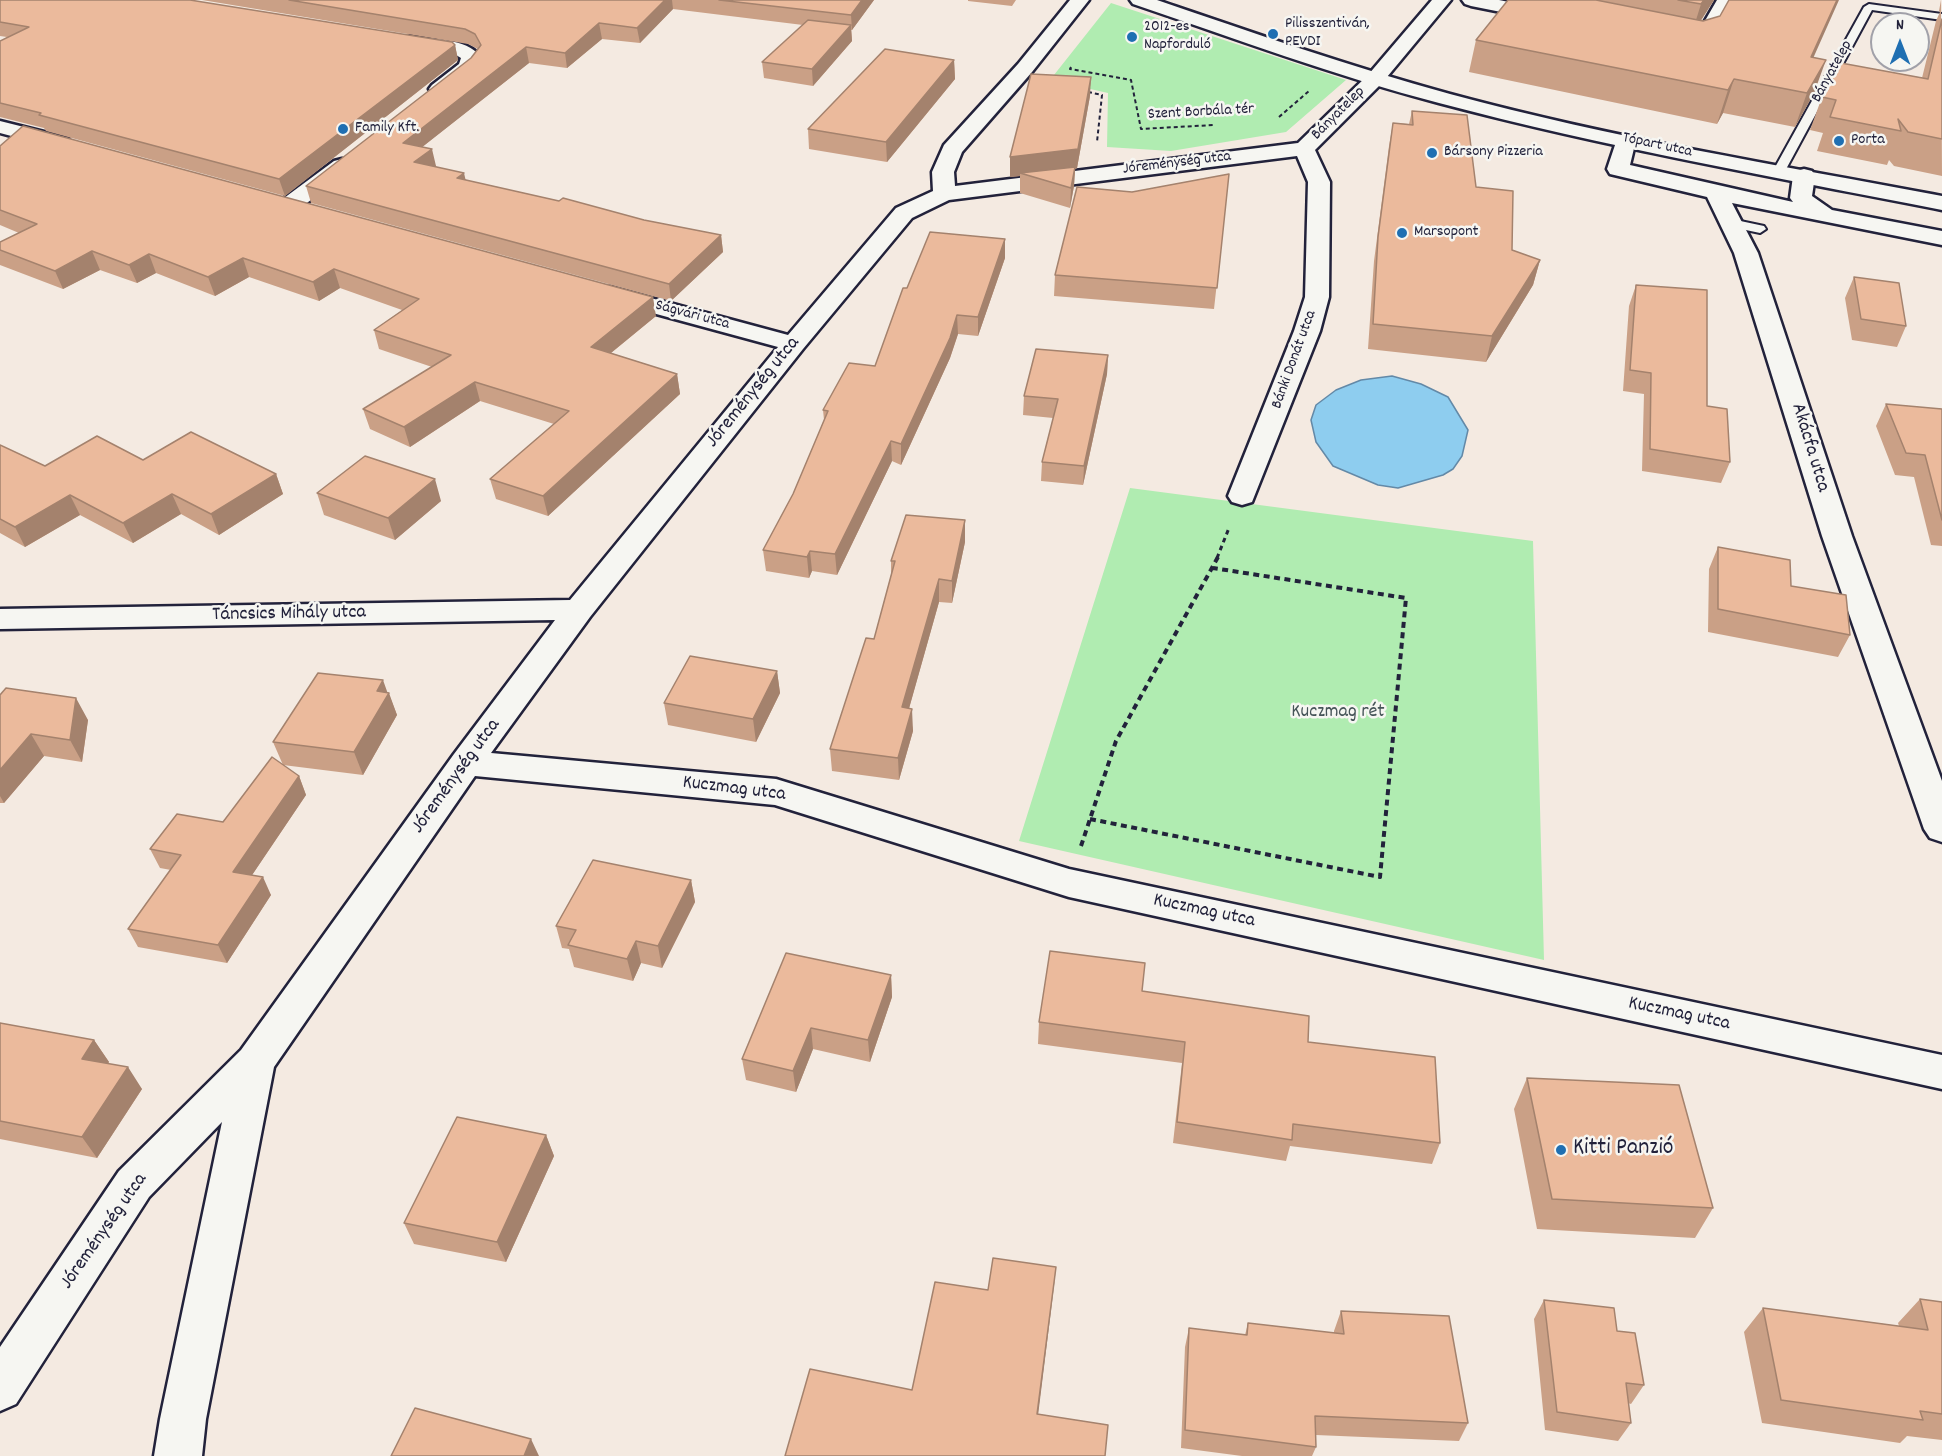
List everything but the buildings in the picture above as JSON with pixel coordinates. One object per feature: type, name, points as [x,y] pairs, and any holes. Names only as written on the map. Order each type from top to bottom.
[{"type":"street","points":[[944,194],[943,172],[952,150],[1025,68],[1080,0]]},
{"type":"street","name":"Bányatelep","points":[[1139,0],[1375,79]]},
{"type":"street","name":"Bányatelep","points":[[1304,149],[1375,79],[1442,0]]},
{"type":"street","points":[[1471,0],[1564,19]]},
{"type":"street","points":[[1668,40],[1692,45],[1701,43],[1726,0]]},
{"type":"street","points":[[393,39],[461,50],[470,55],[472,61],[466,68],[421,104]]},
{"type":"street","name":"Tópart utca","points":[[1375,79],[1625,140],[1942,202]]},
{"type":"street","points":[[0,142],[11,130],[80,149]]},
{"type":"street","points":[[1625,140],[1618,170],[1716,193],[1942,238]]},
{"type":"street","name":"Jóreménység utca","points":[[0,1388],[134,1184],[255,1062],[466,763],[579,610],[794,344],[904,213],[944,194],[1304,149]]},
{"type":"street","name":"Bánki Donát utca","points":[[1242,496],[1307,331],[1317,297],[1319,182],[1304,149]]},
{"type":"street","points":[[265,199],[299,209],[358,154]]},
{"type":"street","points":[[1804,176],[1802,198],[1824,215]]},
{"type":"street","name":"Akácfa utca","points":[[1716,193],[1746,253],[1837,536],[1942,829]]},
{"type":"street","name":"Ságvári utca","points":[[589,288],[794,344]]},
{"type":"street","name":"Táncsics Mihály utca","points":[[0,619],[579,610]]},
{"type":"street","name":"Kuczmag utca","points":[[466,763],[776,792],[1069,883],[1942,1072]]},
{"type":"street","points":[[178,1456],[183,1419],[255,1062]]},
{"type":"lane","name":"Bányatelep","points":[[1779,171],[1869,7],[1942,17]]},
{"type":"lane","points":[[1731,223],[1760,229]]},
{"type":"path","name":"Szent Borbála tér","points":[[1076,60],[1070,69],[1131,80],[1141,129],[1219,124]]},
{"type":"path","name":"Szent Borbála tér","points":[[1274,121],[1315,85]]},
{"type":"path","points":[[1080,90],[1102,95],[1096,147]]},
{"type":"path","points":[[1069,883],[1116,741],[1213,568],[1242,496]]},
{"type":"path","points":[[1090,819],[1380,877],[1406,598],[1213,568]]},
{"type":"green space","points":[[1111,3],[1346,80],[1286,132],[1171,151],[1107,147],[1108,93],[1050,80]]},
{"type":"green space","name":"Kuczmag rét","points":[[1130,488],[1533,541],[1544,960],[1019,841]]},
{"type":"water","points":[[1392,376],[1421,384],[1448,397],[1468,430],[1462,456],[1453,469],[1443,475],[1398,488],[1378,485],[1333,466],[1316,442],[1311,420],[1316,405],[1336,390],[1361,380]]},
{"type":"place","name":"Pilisszentiván, PEVDI","points":[[1273,34]]},
{"type":"place","name":"2012-es Napforduló","points":[[1132,37]]},
{"type":"place","name":"Family Kft.","points":[[343,129]]},
{"type":"place","name":"Porta","points":[[1839,141]]},
{"type":"place","name":"Bársony Pizzeria","points":[[1432,153]]},
{"type":"place","name":"Marsopont","points":[[1402,233]]},
{"type":"place","name":"Kitti Panzió","points":[[1561,1150]]}]
